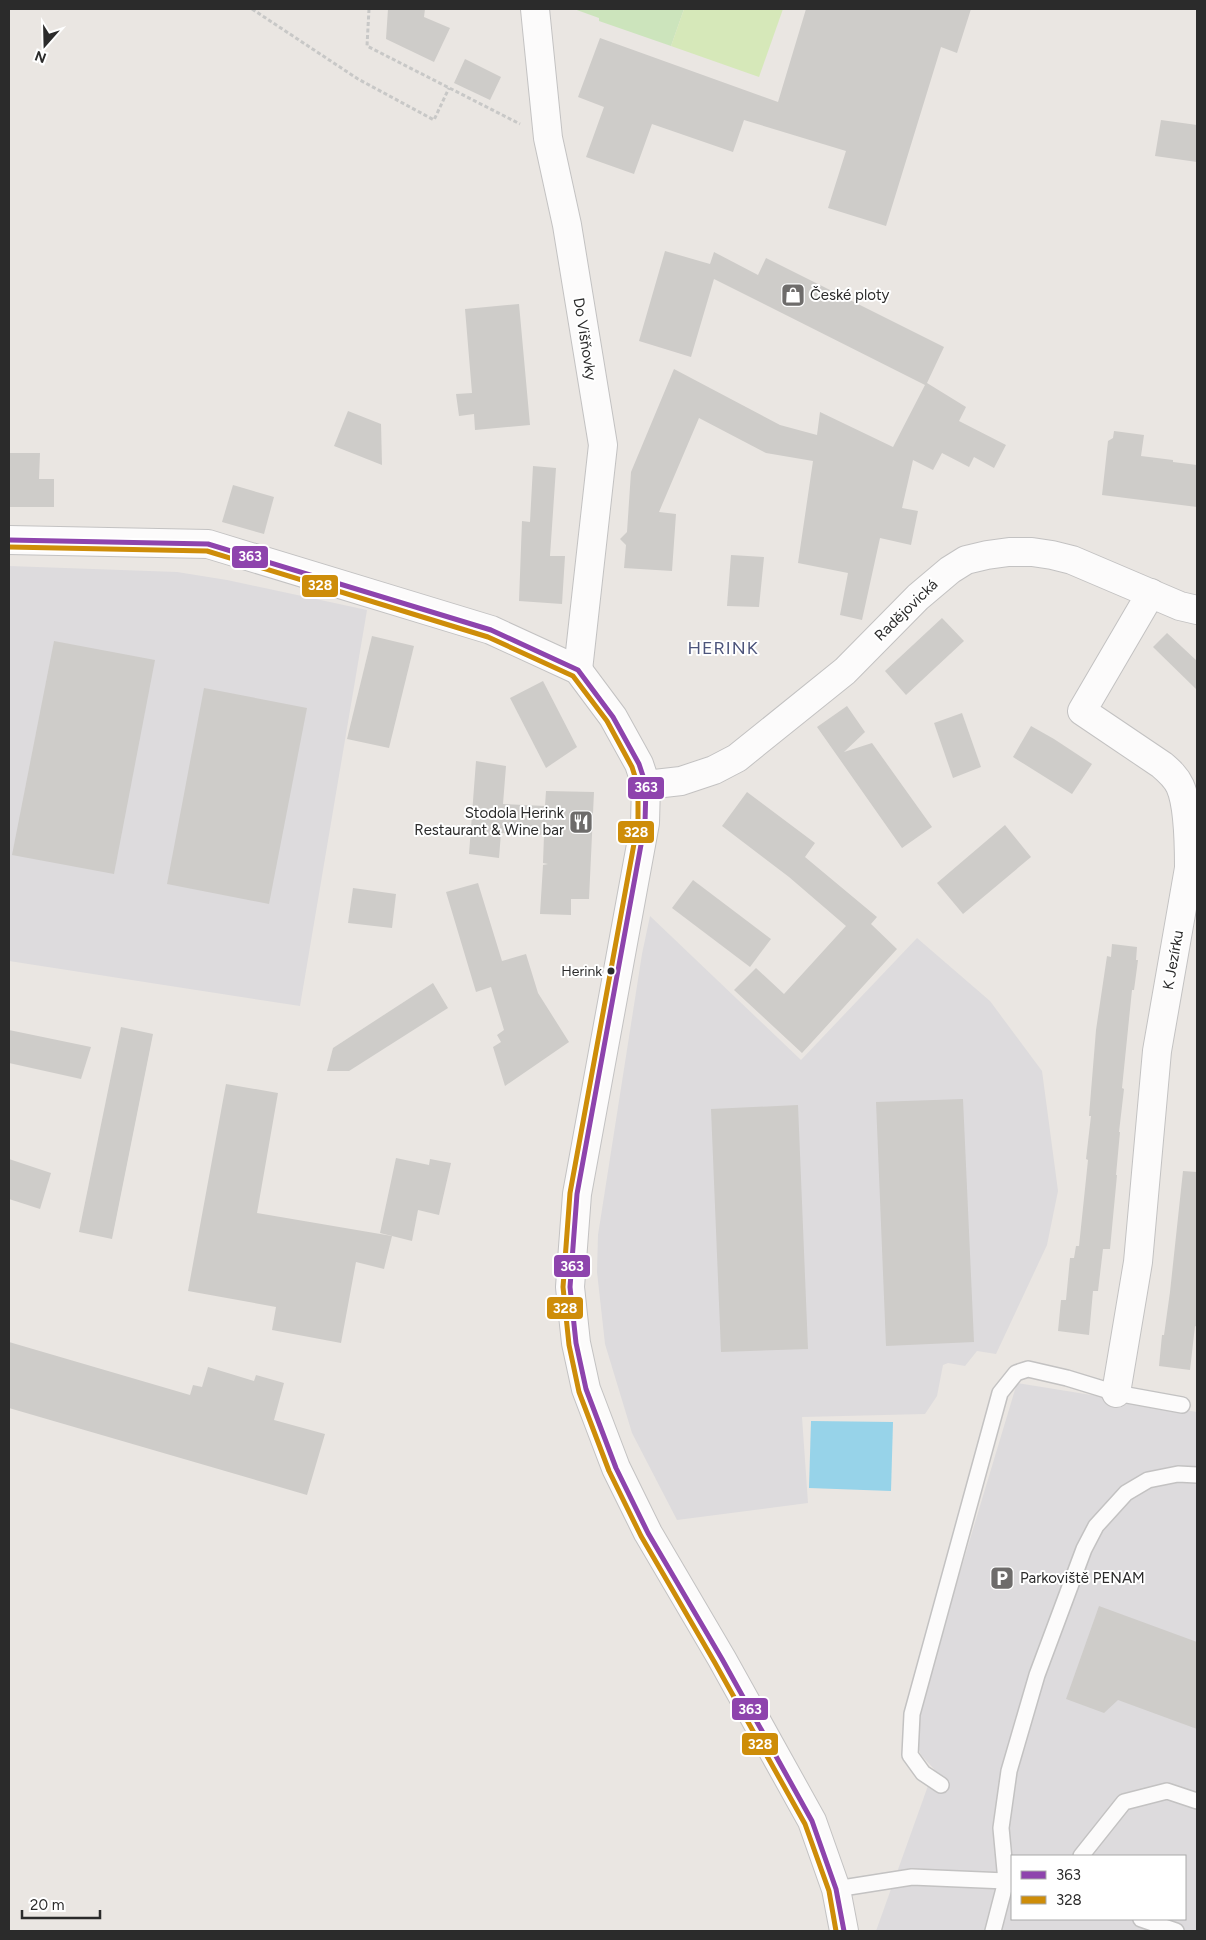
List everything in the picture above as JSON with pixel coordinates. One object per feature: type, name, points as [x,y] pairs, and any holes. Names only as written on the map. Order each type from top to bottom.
[{"type":"street","name":"Do Višňovky","points":[[535,9],[548,138],[567,224],[603,445],[578,670]]},
{"type":"street","points":[[9,540],[208,544],[491,630],[578,670],[613,717],[639,764],[646,785],[645,823],[577,1194],[570,1287],[576,1342],[586,1388],[616,1468],[648,1533],[722,1659],[812,1821],[836,1889],[844,1931]]},
{"type":"street","name":"Radějovická","points":[[646,785],[681,781],[714,770],[737,758],[845,670],[918,597],[950,570],[966,560],[1009,552],[1032,552],[1052,555],[1072,560],[1180,606],[1197,610]]},
{"type":"street","name":"K Jezírku","points":[[1116,1393],[1138,1262],[1157,1051],[1189,868],[1189,842],[1183,794],[1172,774],[1162,765],[1082,711],[1151,594]]},
{"type":"lane","points":[[941,1785],[923,1773],[910,1754],[912,1714],[1000,1393],[1016,1373],[1028,1369],[1067,1378],[1116,1393],[1182,1405]]},
{"type":"lane","points":[[993,1931],[1009,1882],[1001,1828],[1009,1771],[1037,1675],[1084,1549],[1096,1526],[1126,1493],[1148,1480],[1178,1474],[1197,1475]]},
{"type":"lane","points":[[1082,1855],[1124,1802],[1166,1791],[1197,1801]]},
{"type":"lane","points":[[836,1889],[912,1877],[1009,1882]]},
{"type":"lane","points":[[1144,1920],[1176,1931]]},
{"type":"path","points":[[252,9],[358,79],[434,120],[449,88]]},
{"type":"path","points":[[369,9],[367,46],[548,138]]},
{"type":"shaded area","points":[[9,566],[177,572],[227,580],[367,610],[300,1006],[9,961]]},
{"type":"shaded area","points":[[650,916],[801,1060],[917,938],[990,1001],[1042,1071],[1058,1191],[1047,1245],[996,1354],[977,1351],[965,1366],[948,1363],[943,1365],[937,1396],[925,1414],[802,1417],[808,1503],[677,1520],[632,1433],[605,1344],[597,1272],[598,1235],[642,954]]},
{"type":"shaded area","points":[[1017,1383],[1197,1412],[1197,1931],[876,1931],[934,1769],[921,1755],[912,1732]]},
{"type":"green space","points":[[574,9],[684,9],[671,46],[599,21],[599,18]]},
{"type":"green space","points":[[684,9],[783,9],[759,77],[671,46]]},
{"type":"water","points":[[811,1421],[893,1422],[891,1491],[809,1488]]},
{"type":"building","points":[[388,9],[425,9],[424,17],[450,28],[434,62],[386,39]]},
{"type":"building","points":[[806,9],[971,9],[957,53],[941,47],[886,226],[828,208],[846,151],[744,120],[733,152],[652,124],[634,174],[586,157],[604,107],[578,97],[600,38],[778,102]]},
{"type":"building","points":[[465,59],[501,77],[490,100],[454,83]]},
{"type":"building","points":[[1161,120],[1197,125],[1197,162],[1155,156]]},
{"type":"building","points":[[665,251],[710,264],[714,252],[758,275],[766,258],[944,347],[927,383],[966,407],[959,421],[1006,445],[994,468],[974,457],[969,467],[942,453],[933,470],[913,460],[902,508],[918,511],[911,545],[880,538],[862,620],[840,615],[848,573],[798,563],[813,461],[766,453],[699,418],[659,512],[676,514],[672,571],[624,568],[626,545],[620,539],[627,532],[631,472],[674,369],[780,425],[817,435],[820,412],[893,447],[925,385],[714,279],[691,357],[639,341]]},
{"type":"building","points":[[519,304],[530,425],[475,430],[474,414],[459,416],[456,394],[472,393],[465,309]]},
{"type":"building","points":[[348,411],[381,424],[382,465],[334,446]]},
{"type":"building","points":[[1114,431],[1144,435],[1141,456],[1197,465],[1197,507],[1102,495],[1108,441],[1113,438]]},
{"type":"building","points":[[9,453],[40,453],[39,479],[54,479],[54,507],[9,507]]},
{"type":"building","points":[[533,466],[556,468],[550,556],[565,556],[562,604],[519,601],[522,521],[530,522]]},
{"type":"building","points":[[233,485],[274,497],[264,534],[222,522]]},
{"type":"building","points":[[731,555],[764,557],[759,607],[727,606]]},
{"type":"building","points":[[942,618],[964,641],[906,695],[885,671]]},
{"type":"building","points":[[1167,633],[1197,661],[1197,690],[1153,647]]},
{"type":"building","points":[[372,636],[414,646],[389,748],[347,739]]},
{"type":"building","points":[[54,641],[155,660],[114,874],[12,855]]},
{"type":"building","points":[[543,681],[577,747],[546,768],[510,698]]},
{"type":"building","points":[[204,688],[307,708],[269,904],[167,884]]},
{"type":"building","points":[[847,706],[865,732],[844,752],[872,743],[932,827],[902,848],[817,727]]},
{"type":"building","points":[[962,713],[981,767],[953,778],[934,723]]},
{"type":"building","points":[[1031,726],[1092,764],[1072,794],[1013,757]]},
{"type":"building","points":[[476,761],[506,766],[503,804],[545,806],[546,791],[594,792],[589,899],[571,899],[571,915],[540,914],[543,865],[548,864],[543,863],[544,835],[501,833],[499,858],[469,854]]},
{"type":"building","points":[[747,792],[815,843],[805,857],[877,917],[871,924],[897,949],[802,1053],[734,990],[756,968],[784,994],[846,926],[789,877],[722,826]]},
{"type":"building","points":[[1005,825],[1031,857],[963,914],[937,883]]},
{"type":"building","points":[[693,880],[771,939],[750,967],[672,908]]},
{"type":"building","points":[[478,883],[502,961],[526,954],[538,993],[569,1042],[505,1086],[493,1047],[501,1042],[497,1035],[504,1030],[491,987],[476,992],[446,892]]},
{"type":"building","points":[[353,888],[396,894],[392,928],[348,923]]},
{"type":"building","points":[[1112,944],[1137,947],[1136,960],[1138,960],[1134,990],[1132,990],[1122,1088],[1124,1089],[1110,1249],[1103,1249],[1098,1291],[1093,1291],[1089,1335],[1058,1331],[1061,1300],[1066,1300],[1070,1258],[1074,1258],[1076,1246],[1079,1246],[1088,1160],[1086,1159],[1091,1116],[1089,1116],[1096,1030],[1107,956],[1111,957]]},
{"type":"building","points":[[433,983],[448,1008],[349,1071],[327,1071],[333,1048]]},
{"type":"building","points":[[121,1027],[153,1034],[112,1239],[79,1232]]},
{"type":"building","points":[[9,1030],[91,1047],[81,1079],[9,1063]]},
{"type":"building","points":[[226,1084],[278,1093],[257,1213],[392,1236],[384,1269],[356,1262],[341,1343],[272,1330],[276,1307],[188,1291]]},
{"type":"building","points":[[963,1099],[974,1342],[886,1346],[876,1102]]},
{"type":"building","points":[[798,1105],[808,1349],[721,1352],[711,1109]]},
{"type":"building","points":[[396,1158],[429,1165],[430,1159],[451,1163],[439,1215],[418,1210],[412,1241],[380,1233]]},
{"type":"building","points":[[9,1159],[51,1173],[40,1209],[9,1199]]},
{"type":"building","points":[[1183,1171],[1197,1172],[1197,1327],[1195,1326],[1190,1370],[1159,1366],[1162,1335],[1164,1335],[1170,1292]]},
{"type":"building","points":[[9,1342],[190,1395],[193,1385],[202,1387],[208,1367],[254,1381],[256,1375],[284,1383],[274,1420],[325,1434],[307,1495],[9,1408]]},
{"type":"building","points":[[1099,1606],[1197,1642],[1197,1729],[1118,1700],[1104,1713],[1066,1699]]},
{"type":"transit line","name":"363","points":[[9,540],[208,544],[491,630],[578,670],[613,717],[639,764],[646,785],[645,823],[577,1194],[570,1287],[576,1343],[586,1389],[616,1468],[648,1533],[722,1659],[812,1821],[836,1889],[844,1931]]},
{"type":"transit line","name":"328","points":[[9,547],[207,551],[488,637],[573,676],[607,721],[632,767],[638,786],[638,822],[570,1193],[563,1287],[569,1345],[579,1392],[609,1471],[641,1536],[805,1824],[829,1891],[836,1931]]},
{"type":"place","name":"České ploty","points":[[793,295]]},
{"type":"place","name":"Stodola Herink Restaurant & Wine bar","points":[[581,822]]},
{"type":"place","name":"Herink","points":[[611,971]]},
{"type":"place","name":"Parkoviště PENAM","points":[[1002,1578]]},
{"type":"district","name":"HERINK","points":[[723,648]]}]
